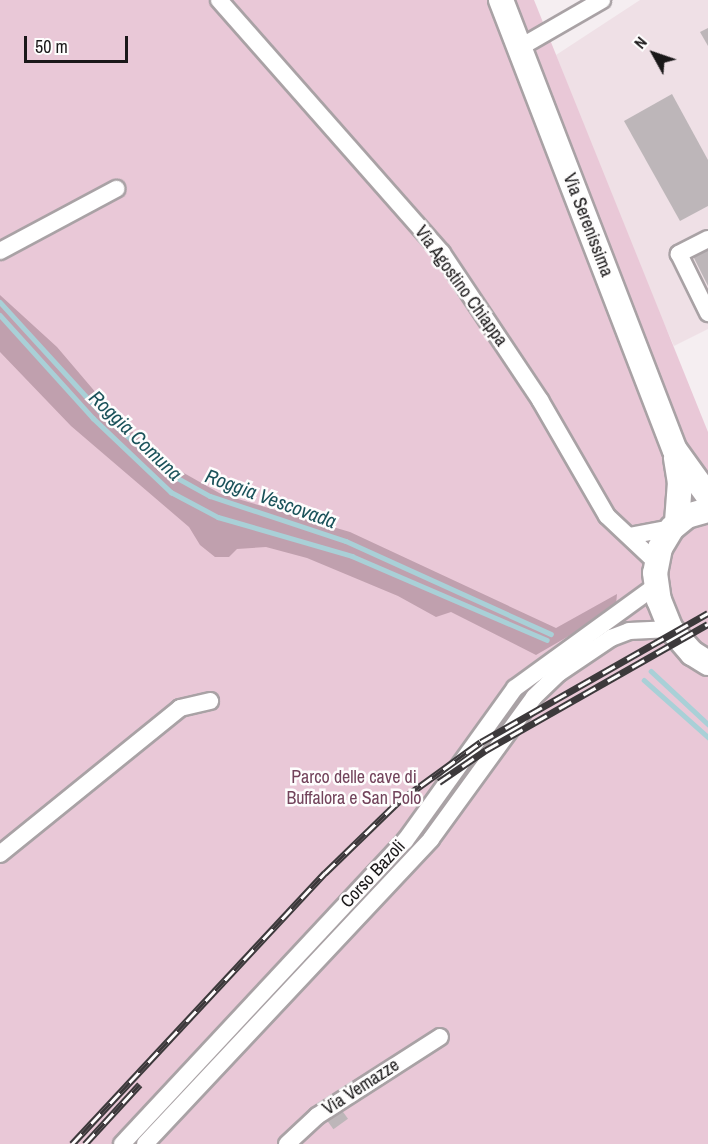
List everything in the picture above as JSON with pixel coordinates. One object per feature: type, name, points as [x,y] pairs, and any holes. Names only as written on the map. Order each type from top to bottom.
[{"type":"main road","name":"Via Serenissima","points":[[501,0],[675,450],[680,482],[674,525],[656,574]]},
{"type":"main road","name":"Via Serenissima","points":[[675,450],[708,495]]},
{"type":"main road","points":[[674,525],[708,510]]},
{"type":"main road","points":[[656,574],[671,628],[692,653],[708,663]]},
{"type":"street","name":"Via Agostino Chiappa","points":[[219,0],[442,253],[540,400],[607,516],[629,536],[656,574]]},
{"type":"street","points":[[519,48],[602,0]]},
{"type":"street","points":[[0,251],[116,189]]},
{"type":"street","points":[[708,239],[679,254],[708,313]]},
{"type":"street","points":[[629,536],[674,525]]},
{"type":"street","name":"Corso Bazoli","points":[[122,1144],[405,841],[515,688],[582,636],[625,611],[656,574]]},
{"type":"street","name":"Corso Bazoli","points":[[145,1144],[431,839],[534,698],[559,673],[611,638],[629,631],[671,628]]},
{"type":"street","points":[[0,854],[180,708],[210,701]]},
{"type":"street","name":"Via Vemazze","points":[[287,1144],[316,1116],[440,1036]]},
{"type":"shaded area","points":[[640,0],[708,0],[708,329],[674,346],[637,263],[556,55]]},
{"type":"shaded area","points":[[0,295],[57,347],[120,421],[175,468],[221,494],[350,532],[556,628],[617,594],[616,605],[612,611],[536,655],[451,612],[436,617],[398,596],[307,558],[266,547],[237,549],[229,557],[215,557],[200,545],[189,527],[71,426],[0,352]]},
{"type":"green space","name":"Parco delle cave di Buffalora e San Polo","points":[[0,0],[534,0],[708,432],[708,1144],[0,1144]]},
{"type":"building","points":[[708,28],[708,46],[700,32]]},
{"type":"building","points":[[672,94],[708,160],[708,206],[680,221],[624,121]]},
{"type":"building","points":[[708,246],[708,286],[692,254]]},
{"type":"building","points":[[338,1105],[348,1119],[333,1129],[323,1116]]},
{"type":"waterway","name":"Roggia Vescovada","points":[[0,302],[105,417],[174,476],[210,496],[346,541],[551,634]]},
{"type":"waterway","name":"Roggia Comuna","points":[[0,315],[93,418],[171,492],[218,517],[352,556],[547,640]]},
{"type":"waterway","name":"Roggia Vescovada","points":[[651,671],[708,724]]},
{"type":"waterway","name":"Roggia Comuna","points":[[644,680],[708,737]]},
{"type":"railway","points":[[72,1144],[325,873],[398,802],[481,742],[708,613]]},
{"type":"railway","points":[[439,782],[486,750],[708,624]]},
{"type":"railway","points":[[85,1144],[140,1084]]}]
